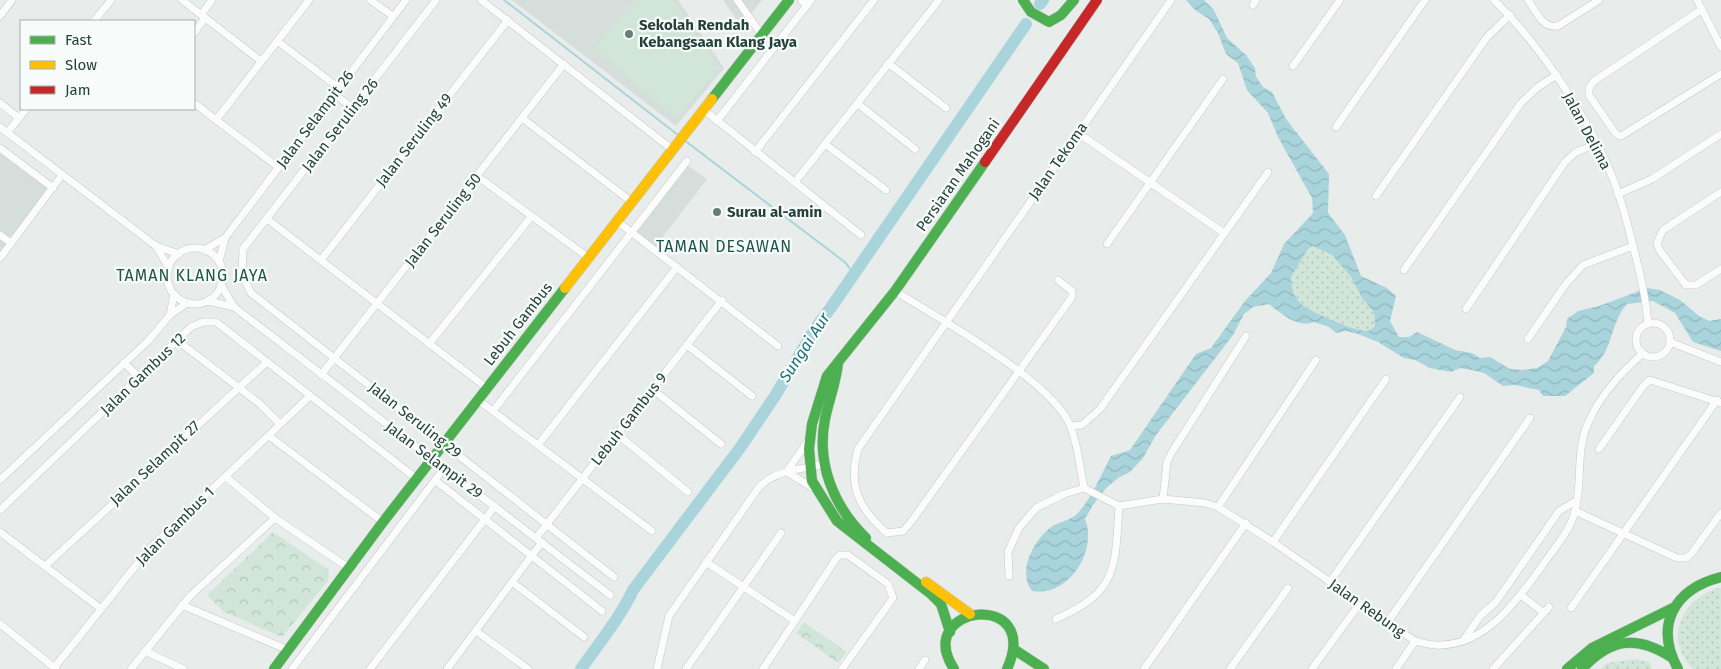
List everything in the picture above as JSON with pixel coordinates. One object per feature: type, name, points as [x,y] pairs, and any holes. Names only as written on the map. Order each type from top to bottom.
[{"type":"main road","name":"Lebuh Gambus","points":[[274,669],[383,522],[789,0]]},
{"type":"main road","points":[[1025,2],[1044,16],[1050,16],[1066,0]]},
{"type":"main road","points":[[1025,2],[1039,18],[1049,22],[1061,16],[1074,0]]},
{"type":"main road","name":"Persiaran Mahogani","points":[[950,632],[941,604],[931,594],[847,530],[837,521],[818,494],[812,480],[810,438],[821,390],[827,376],[895,291],[1098,0]]},
{"type":"main road","points":[[838,363],[837,381],[824,428],[825,464],[833,494],[846,516],[861,534],[970,614]]},
{"type":"main road","points":[[1567,669],[1591,646],[1615,634],[1647,624],[1673,608],[1689,589],[1700,582],[1721,577]]},
{"type":"main road","points":[[1673,608],[1667,633],[1671,657],[1678,669]]},
{"type":"main road","points":[[954,669],[946,651],[950,632],[958,621],[970,614],[982,613],[993,615],[1002,620],[1010,629],[1014,639],[1015,650],[1007,669]]},
{"type":"main road","points":[[1582,669],[1598,655],[1632,640],[1655,646],[1671,657]]},
{"type":"main road","points":[[1015,650],[1044,669]]},
{"type":"street","points":[[2,10],[12,0]]},
{"type":"street","points":[[95,20],[111,0]]},
{"type":"street","points":[[182,0],[261,61]]},
{"type":"street","points":[[195,31],[212,0]]},
{"type":"street","points":[[216,120],[309,0]]},
{"type":"street","points":[[370,0],[393,16]]},
{"type":"street","name":"Jalan Selampit 26","points":[[204,250],[224,238],[406,0]]},
{"type":"street","name":"Jalan Seruling 26","points":[[243,249],[436,0]]},
{"type":"street","points":[[481,0],[676,147]]},
{"type":"street","points":[[737,0],[762,35]]},
{"type":"street","points":[[755,152],[874,0]]},
{"type":"street","points":[[795,182],[939,0]]},
{"type":"street","name":"Jalan Tekoma","points":[[1018,370],[903,531],[887,533],[874,522],[853,486],[853,470],[858,448],[1171,0]]},
{"type":"street","points":[[1293,66],[1340,0]]},
{"type":"street","points":[[1336,127],[1425,0]]},
{"type":"street","name":"Jalan Delima","points":[[1494,0],[1510,15],[1558,75],[1597,144],[1618,194],[1633,246],[1642,281],[1648,324]]},
{"type":"street","points":[[1528,0],[1545,25],[1551,28],[1558,26],[1599,0]]},
{"type":"street","points":[[1697,0],[1721,47]]},
{"type":"street","points":[[717,121],[806,2]]},
{"type":"street","points":[[1701,10],[1594,81],[1589,88],[1589,95],[1616,134],[1621,136],[1627,135],[1721,74]]},
{"type":"street","points":[[1376,196],[1487,37],[1510,15]]},
{"type":"street","name":"Jalan Seruling 49","points":[[321,260],[508,20]]},
{"type":"street","points":[[277,41],[336,91],[353,108]]},
{"type":"street","points":[[888,63],[946,108]]},
{"type":"street","name":"Jalan Seruling 50","points":[[321,375],[564,64]]},
{"type":"street","points":[[1404,270],[1522,103],[1538,87],[1558,75]]},
{"type":"street","points":[[1107,244],[1223,79]]},
{"type":"street","points":[[857,102],[915,149]]},
{"type":"street","points":[[0,103],[19,118]]},
{"type":"street","points":[[195,104],[278,167]]},
{"type":"street","points":[[7,133],[25,110]]},
{"type":"street","points":[[704,110],[861,235]]},
{"type":"street","points":[[522,118],[632,202]]},
{"type":"street","points":[[0,127],[156,246],[179,254]]},
{"type":"street","points":[[1078,133],[1224,233]]},
{"type":"street","points":[[1618,194],[1652,179],[1721,134]]},
{"type":"street","points":[[825,144],[886,190]]},
{"type":"street","points":[[1466,309],[1565,162],[1576,152],[1597,144]]},
{"type":"street","points":[[0,148],[53,188]]},
{"type":"street","points":[[493,411],[687,161]]},
{"type":"street","points":[[1071,426],[1082,425],[1100,409],[1268,172]]},
{"type":"street","points":[[0,258],[62,175]]},
{"type":"street","points":[[476,176],[589,258]]},
{"type":"street","points":[[1721,192],[1663,230],[1658,243],[1671,266],[1686,285],[1696,285],[1721,270]]},
{"type":"street","points":[[429,344],[531,217]]},
{"type":"street","points":[[267,219],[487,388]]},
{"type":"street","points":[[618,221],[722,300],[778,346]]},
{"type":"street","points":[[0,235],[11,243]]},
{"type":"street","name":"Jalan Selampit 26","points":[[219,262],[224,238]]},
{"type":"street","points":[[156,246],[168,268],[168,282],[174,294],[187,303],[208,301],[218,291],[223,277],[219,262],[204,250],[186,250],[179,254],[168,268]]},
{"type":"street","points":[[1528,339],[1564,285],[1583,265],[1633,246]]},
{"type":"street","name":"Jalan Seruling 29","points":[[243,249],[242,275],[250,293],[335,357],[614,577]]},
{"type":"street","points":[[538,445],[677,267]]},
{"type":"street","points":[[1018,370],[1072,297],[1072,291],[1058,280]]},
{"type":"street","name":"Jalan Selampit 29","points":[[221,285],[234,307],[610,595]]},
{"type":"street","points":[[895,291],[1018,370],[1046,393],[1071,426],[1086,490]]},
{"type":"street","points":[[170,315],[174,294]]},
{"type":"street","name":"Lebuh Gambus 9","points":[[447,669],[532,556],[547,524],[722,300]]},
{"type":"street","name":"Jalan Selampit 29","points":[[208,301],[234,307]]},
{"type":"street","points":[[0,480],[148,341],[170,315],[187,303]]},
{"type":"street","name":"Jalan Gambus 12","points":[[0,510],[192,327],[203,322],[216,322],[417,479]]},
{"type":"street","points":[[1653,323],[1664,327],[1670,336],[1670,342],[1662,354],[1652,357],[1643,353],[1637,343],[1639,332],[1648,324],[1653,323]]},
{"type":"street","points":[[1163,499],[1167,462],[1172,452],[1246,336]]},
{"type":"street","points":[[178,340],[238,387],[280,424]]},
{"type":"street","points":[[1670,342],[1719,363]]},
{"type":"street","points":[[687,345],[752,396]]},
{"type":"street","name":"Jalan Rebung","points":[[1118,506],[1163,499],[1205,503],[1218,507],[1274,542],[1415,641],[1439,646],[1464,641],[1482,631],[1499,618],[1521,595],[1566,529],[1575,511],[1582,441],[1588,422],[1611,385],[1643,353]]},
{"type":"street","points":[[1218,507],[1316,360]]},
{"type":"street","name":"Jalan Selampit 27","points":[[45,566],[267,362]]},
{"type":"street","points":[[124,363],[140,377]]},
{"type":"street","points":[[1274,542],[1386,379]]},
{"type":"street","points":[[1571,608],[1623,533],[1719,402],[1650,380],[1644,385],[1599,449]]},
{"type":"street","points":[[652,389],[721,444]]},
{"type":"street","name":"Jalan Gambus 1","points":[[55,668],[100,608],[159,538],[310,396]]},
{"type":"street","points":[[1330,582],[1460,397]]},
{"type":"street","points":[[478,400],[652,531]]},
{"type":"street","points":[[1387,623],[1530,418]]},
{"type":"street","points":[[617,434],[688,492]]},
{"type":"street","points":[[269,436],[383,522]]},
{"type":"street","points":[[787,472],[797,460],[810,438]]},
{"type":"street","points":[[657,669],[669,616],[759,488],[768,478],[825,464]]},
{"type":"street","points":[[292,669],[445,467]]},
{"type":"street","points":[[787,472],[806,481],[818,494]]},
{"type":"street","points":[[226,476],[274,518],[349,568]]},
{"type":"street","points":[[436,481],[602,611]]},
{"type":"street","points":[[1009,576],[1008,552],[1018,528],[1036,508],[1064,494],[1086,490],[1118,506],[1114,566],[1106,584],[1094,598],[1080,609],[1056,619]]},
{"type":"street","points":[[1464,641],[1482,615],[1496,602],[1559,510],[1576,500]]},
{"type":"street","points":[[370,669],[495,506]]},
{"type":"street","points":[[1575,511],[1677,558],[1686,558],[1691,554],[1721,513]]},
{"type":"street","points":[[131,669],[182,605],[274,518]]},
{"type":"street","points":[[1144,669],[1246,523]]},
{"type":"street","points":[[0,532],[100,608]]},
{"type":"street","points":[[686,669],[780,532]]},
{"type":"street","points":[[763,669],[840,556],[848,555],[888,584],[893,598],[842,669]]},
{"type":"street","points":[[706,562],[795,621]]},
{"type":"street","points":[[512,582],[584,638]]},
{"type":"street","points":[[1230,669],[1288,588]]},
{"type":"street","points":[[1493,669],[1546,610],[1521,595]]},
{"type":"street","points":[[1312,669],[1360,603]]},
{"type":"street","points":[[182,605],[288,650]]},
{"type":"street","points":[[0,624],[55,668]]},
{"type":"street","points":[[476,630],[528,669]]},
{"type":"street","points":[[1396,669],[1415,641]]},
{"type":"street","points":[[145,651],[183,669]]},
{"type":"street","points":[[919,669],[925,660]]},
{"type":"shaded area","name":"Sekolah Rendah Kebangsaan Klang Jaya","points":[[512,0],[678,0],[724,68],[676,126]]},
{"type":"shaded area","points":[[723,0],[762,0],[741,26]]},
{"type":"shaded area","points":[[0,151],[49,188],[0,253]]},
{"type":"shaded area","points":[[687,165],[707,179],[655,247],[636,232]]},
{"type":"green space","name":"Sekolah Rendah Kebangsaan Klang Jaya","points":[[635,0],[672,0],[720,69],[676,118],[595,48]]},
{"type":"green space","points":[[1313,246],[1332,255],[1351,277],[1362,298],[1374,312],[1375,326],[1372,329],[1365,331],[1341,324],[1312,311],[1298,301],[1293,291],[1291,277],[1308,249]]},
{"type":"green space","points":[[273,532],[329,570],[328,581],[282,637],[224,612],[207,595]]},
{"type":"green space","points":[[1721,588],[1721,669],[1693,669],[1684,657],[1679,645],[1678,633],[1680,622],[1694,602],[1704,594]]},
{"type":"green space","points":[[804,622],[847,652],[838,663],[796,633]]},
{"type":"green space","points":[[1637,659],[1649,662],[1652,669],[1601,669],[1607,663]]},
{"type":"water","points":[[1186,0],[1204,0],[1214,10],[1227,38],[1246,55],[1255,68],[1256,77],[1263,87],[1272,92],[1286,119],[1329,174],[1328,213],[1345,235],[1361,276],[1387,288],[1396,296],[1390,321],[1399,337],[1409,337],[1417,332],[1455,350],[1472,353],[1480,358],[1490,357],[1510,369],[1537,368],[1548,361],[1566,327],[1567,319],[1578,311],[1599,306],[1647,288],[1660,290],[1680,300],[1699,316],[1709,321],[1721,319],[1721,351],[1693,342],[1675,313],[1653,301],[1627,304],[1617,320],[1605,353],[1594,366],[1594,373],[1565,396],[1543,396],[1539,390],[1515,385],[1503,386],[1484,373],[1472,370],[1460,368],[1451,372],[1430,368],[1415,360],[1404,358],[1378,342],[1358,334],[1346,331],[1336,333],[1329,327],[1314,322],[1308,324],[1296,322],[1269,304],[1253,307],[1244,314],[1233,335],[1156,435],[1143,458],[1130,472],[1118,478],[1106,488],[1093,505],[1085,519],[1088,532],[1087,545],[1077,570],[1068,580],[1057,587],[1045,591],[1032,591],[1026,575],[1027,566],[1029,557],[1038,540],[1051,527],[1078,513],[1092,493],[1111,456],[1130,450],[1196,354],[1211,348],[1245,301],[1271,273],[1284,244],[1313,213],[1312,198],[1278,137],[1268,113],[1247,90],[1238,63],[1226,54],[1218,33],[1209,19],[1195,10]],"holes":[[[1313,246],[1332,255],[1351,277],[1362,298],[1374,312],[1375,326],[1370,330],[1359,330],[1331,320],[1312,311],[1296,298],[1292,288],[1291,277],[1308,249]]]},
{"type":"waterway","points":[[504,0],[678,135]]},
{"type":"waterway","name":"Sungai Aur","points":[[1040,4],[1043,0]]},
{"type":"waterway","name":"Sungai Aur","points":[[581,669],[616,620],[633,590],[740,448],[775,396],[815,329],[1026,24]]},
{"type":"waterway","points":[[684,140],[846,263],[854,275]]},
{"type":"traffic: fast","points":[[712,99],[789,0]]},
{"type":"traffic: fast","points":[[1023,0],[1031,12],[1049,22],[1061,15],[1074,0]]},
{"type":"traffic: fast","points":[[950,632],[941,604],[931,594],[837,521],[812,481],[809,449],[812,424],[827,376],[895,291],[985,162]]},
{"type":"traffic: fast","points":[[274,669],[383,522],[565,288]]},
{"type":"traffic: fast","points":[[838,363],[825,419],[823,452],[830,484],[837,499],[845,513],[866,538]]},
{"type":"traffic: fast","points":[[1678,669],[1671,653],[1668,638],[1669,624],[1673,611],[1680,600],[1691,590],[1721,577]]},
{"type":"traffic: fast","points":[[1567,669],[1592,648],[1673,608]]},
{"type":"traffic: fast","points":[[954,669],[946,647],[950,630],[962,619],[978,615],[995,617],[1008,626],[1013,643],[1007,669]]},
{"type":"traffic: fast","points":[[1582,669],[1603,651],[1624,643],[1646,645],[1671,657]]},
{"type":"traffic: fast","points":[[1015,650],[1044,669]]},
{"type":"traffic: slow","points":[[565,288],[712,99]]},
{"type":"traffic: slow","points":[[926,582],[970,614]]},
{"type":"traffic: jam","points":[[985,162],[1097,0]]},
{"type":"place","name":"Sekolah Rendah Kebangsaan Klang Jaya","points":[[629,34]]},
{"type":"place","name":"Surau al-amin","points":[[717,212]]},
{"type":"district","name":"TAMAN DESAWAN","points":[[724,246]]},
{"type":"district","name":"TAMAN KLANG JAYA","points":[[192,275]]}]
